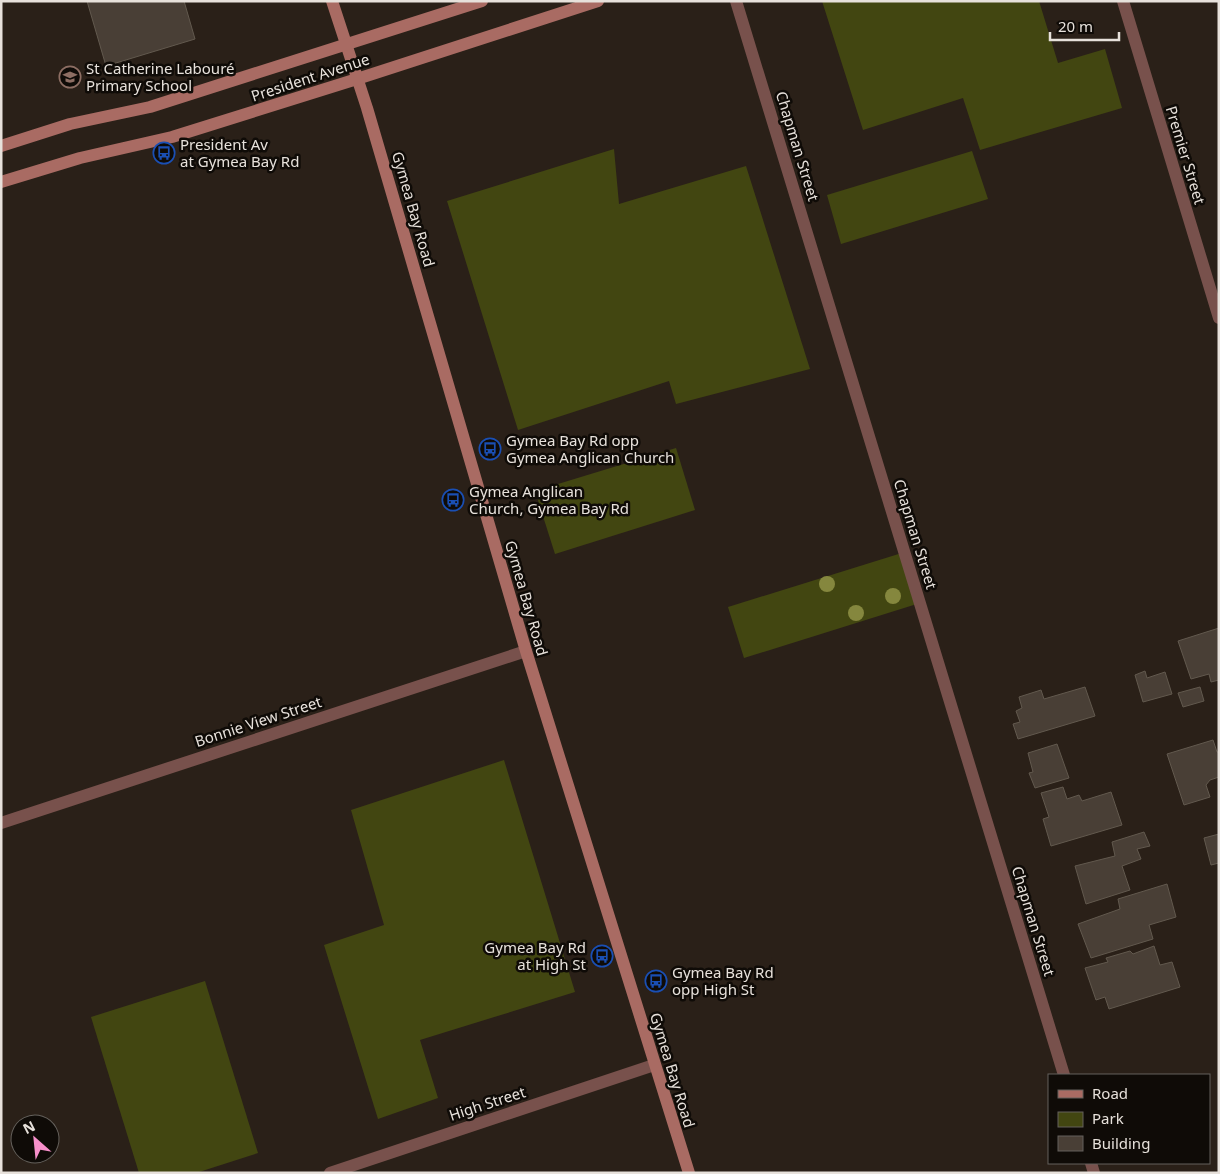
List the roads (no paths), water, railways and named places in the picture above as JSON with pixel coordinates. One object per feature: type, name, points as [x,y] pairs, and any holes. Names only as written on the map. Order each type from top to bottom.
[{"type":"street","name":"Gymea Bay Road","points":[[332,1],[368,108],[526,651],[689,1173]]},
{"type":"street","name":"President Avenue","points":[[1,146],[70,124],[150,107],[482,1]]},
{"type":"street","name":"President Avenue","points":[[1,182],[80,158],[172,137],[598,1]]},
{"type":"street","name":"Chapman Street","points":[[736,1],[1064,1074]]},
{"type":"street","name":"Premier Street","points":[[1123,1],[1219,318]]},
{"type":"street","name":"Bonnie View Street","points":[[1,823],[526,651]]},
{"type":"street","name":"High Street","points":[[330,1173],[654,1065]]},
{"type":"place","name":"St Catherine Labouré Primary School","points":[[70,77]]},
{"type":"place","name":"President Av at Gymea Bay Rd","points":[[164,153]]},
{"type":"place","name":"Gymea Bay Rd opp Gymea Anglican Church","points":[[490,449]]},
{"type":"place","name":"Gymea Anglican Church, Gymea Bay Rd","points":[[453,500]]},
{"type":"place","name":"Gymea Bay Rd at High St","points":[[602,956]]},
{"type":"place","name":"Gymea Bay Rd opp High St","points":[[656,981]]}]
